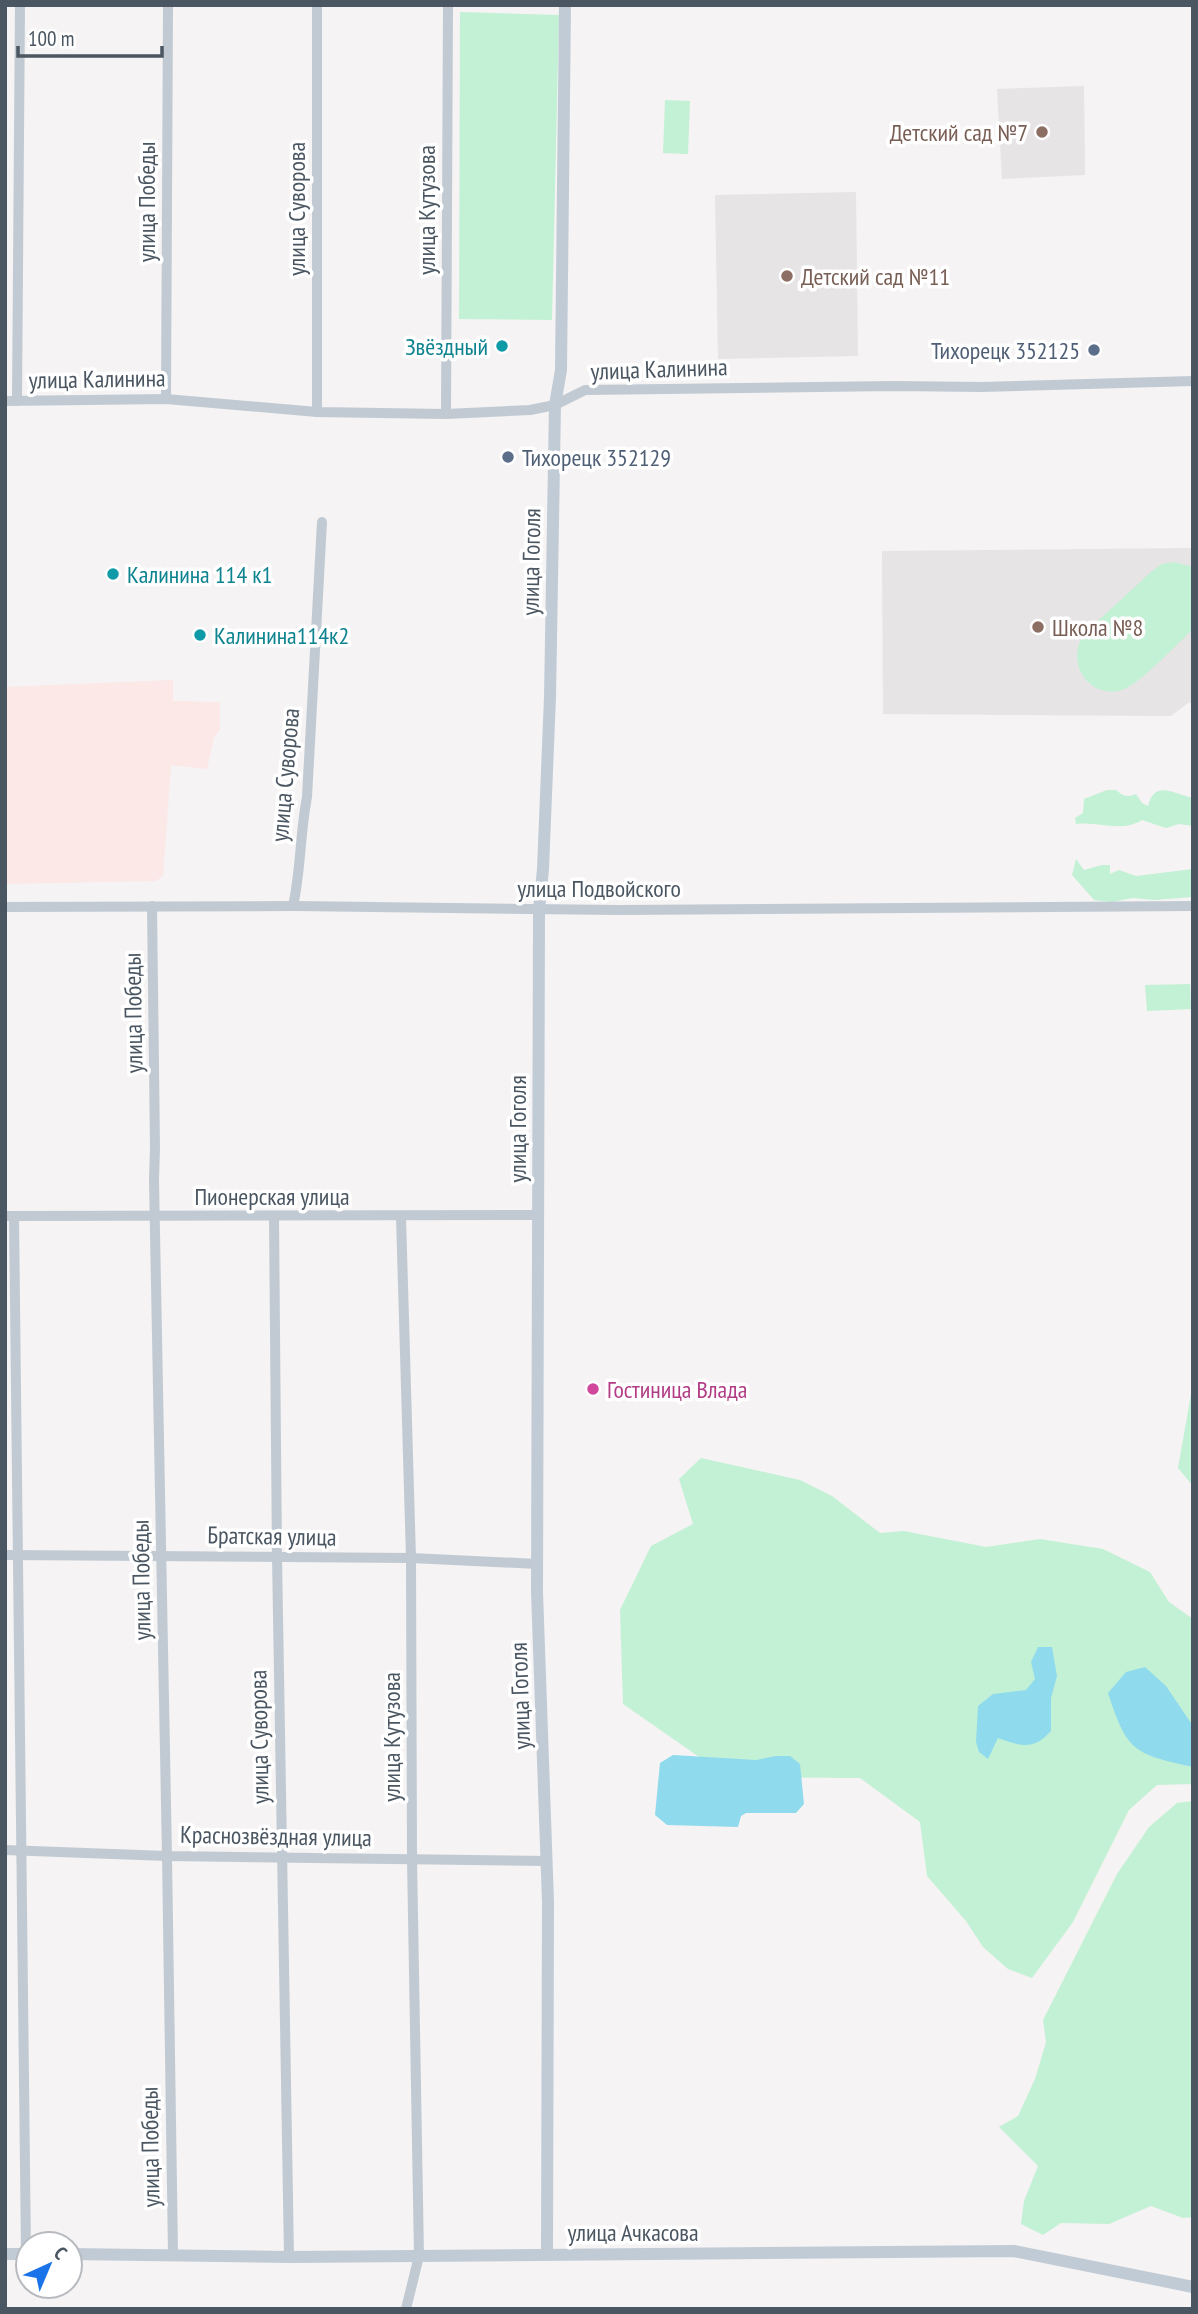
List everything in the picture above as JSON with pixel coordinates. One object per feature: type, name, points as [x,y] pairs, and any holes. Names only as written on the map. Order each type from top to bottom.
[{"type":"main road","name":"улица Гоголя","points":[[547,2253],[547,1861],[537,1564],[539,910],[550,697],[555,405],[561,370],[565,5]]},
{"type":"main road","name":"улица Ачкасова","points":[[84,2254],[289,2257],[1014,2251],[1193,2287]]},
{"type":"street","points":[[17,401],[20,5]]},
{"type":"street","name":"улица Победы","points":[[166,399],[168,5]]},
{"type":"street","name":"улица Суворова","points":[[317,5],[317,412]]},
{"type":"street","name":"улица Кутузова","points":[[446,414],[448,5]]},
{"type":"street","name":"улица Калинина","points":[[5,401],[166,399],[317,412],[446,414],[530,410],[555,405],[585,390],[981,387],[1193,381]]},
{"type":"street","name":"улица Суворова","points":[[293,906],[307,797],[322,522]]},
{"type":"street","name":"улица Победы","points":[[152,906],[173,2254]]},
{"type":"street","name":"улица Подвойского","points":[[5,907],[293,906],[539,910],[1193,906]]},
{"type":"street","name":"Пионерская улица","points":[[10,1216],[538,1215]]},
{"type":"street","points":[[10,1216],[19,1555],[20,1850],[27,2230]]},
{"type":"street","name":"улица Суворова","points":[[274,1217],[289,2257]]},
{"type":"street","name":"улица Кутузова","points":[[401,1217],[411,1558],[412,1859],[419,2256],[406,2309]]},
{"type":"street","name":"Братская улица","points":[[5,1555],[411,1558],[537,1564]]},
{"type":"street","name":"Краснозвёздная улица","points":[[5,1850],[167,1856],[547,1861]]},
{"type":"shaded area","name":"Детский сад №7","points":[[1084,86],[1085,175],[1002,179],[997,89]]},
{"type":"shaded area","name":"Детский сад №11","points":[[856,192],[858,356],[718,359],[715,195]]},
{"type":"shaded area","name":"Школа №8","points":[[1193,548],[1193,703],[1188,703],[1171,716],[883,714],[882,551]]},
{"type":"shaded area","points":[[173,680],[173,701],[220,702],[220,730],[214,737],[207,769],[171,765],[163,876],[156,881],[5,884],[5,687]]},
{"type":"green space","points":[[460,12],[559,15],[552,320],[459,319]]},
{"type":"green space","points":[[665,100],[690,101],[688,154],[663,153]]},
{"type":"green space","points":[[1174,562],[1193,567],[1193,629],[1130,686],[1122,690],[1098,689],[1089,683],[1078,664],[1080,641],[1087,631],[1152,571],[1162,564]]},
{"type":"green space","points":[[1107,790],[1116,790],[1128,796],[1136,794],[1142,803],[1148,806],[1155,793],[1160,791],[1166,790],[1193,798],[1193,826],[1179,824],[1166,828],[1142,820],[1126,826],[1076,824],[1075,818],[1083,813],[1084,799]]},
{"type":"green space","points":[[1076,859],[1084,870],[1110,865],[1110,874],[1119,870],[1136,876],[1193,869],[1193,897],[1154,900],[1133,898],[1112,902],[1094,900],[1072,875]]},
{"type":"green space","points":[[1190,984],[1191,1009],[1147,1011],[1145,985]]},
{"type":"green space","points":[[1193,1383],[1193,1486],[1178,1468]]},
{"type":"green space","points":[[701,1458],[800,1480],[832,1496],[880,1533],[904,1531],[986,1547],[1040,1539],[1103,1549],[1150,1572],[1169,1602],[1193,1619],[1193,1784],[1157,1785],[1129,1810],[1073,1922],[1032,1978],[1008,1969],[983,1947],[966,1921],[927,1876],[920,1822],[860,1778],[728,1777],[623,1704],[620,1610],[651,1546],[693,1524],[679,1479]]},
{"type":"green space","points":[[1193,1801],[1193,2217],[1183,2218],[1151,2206],[1109,2224],[1061,2223],[1043,2235],[1021,2224],[1024,2201],[1038,2166],[999,2127],[1018,2116],[1035,2079],[1046,2042],[1043,2020],[1117,1874],[1149,1827],[1177,1803]]},
{"type":"water","points":[[1038,1647],[1052,1647],[1057,1676],[1051,1698],[1051,1731],[1038,1742],[1026,1745],[998,1738],[988,1759],[979,1752],[976,1742],[978,1706],[993,1694],[1026,1690],[1035,1679],[1031,1662]]},
{"type":"water","points":[[1145,1667],[1166,1686],[1193,1726],[1193,1767],[1145,1753],[1128,1739],[1121,1728],[1108,1693],[1126,1672]]},
{"type":"water","points":[[673,1755],[756,1760],[790,1756],[800,1764],[804,1804],[796,1813],[746,1813],[741,1816],[738,1827],[667,1825],[655,1815],[660,1763]]},
{"type":"place","name":"Детский сад №7","points":[[1042,132]]},
{"type":"place","name":"Детский сад №11","points":[[787,276]]},
{"type":"place","name":"Звёздный","points":[[502,346]]},
{"type":"place","name":"Тихорецк 352125","points":[[1094,350]]},
{"type":"place","name":"Тихорецк 352129","points":[[508,457]]},
{"type":"place","name":"Калинина 114 к1","points":[[113,574]]},
{"type":"place","name":"Школа №8","points":[[1038,627]]},
{"type":"place","name":"Калинина114к2","points":[[200,635]]},
{"type":"place","name":"Гостиница Влада","points":[[593,1389]]}]
